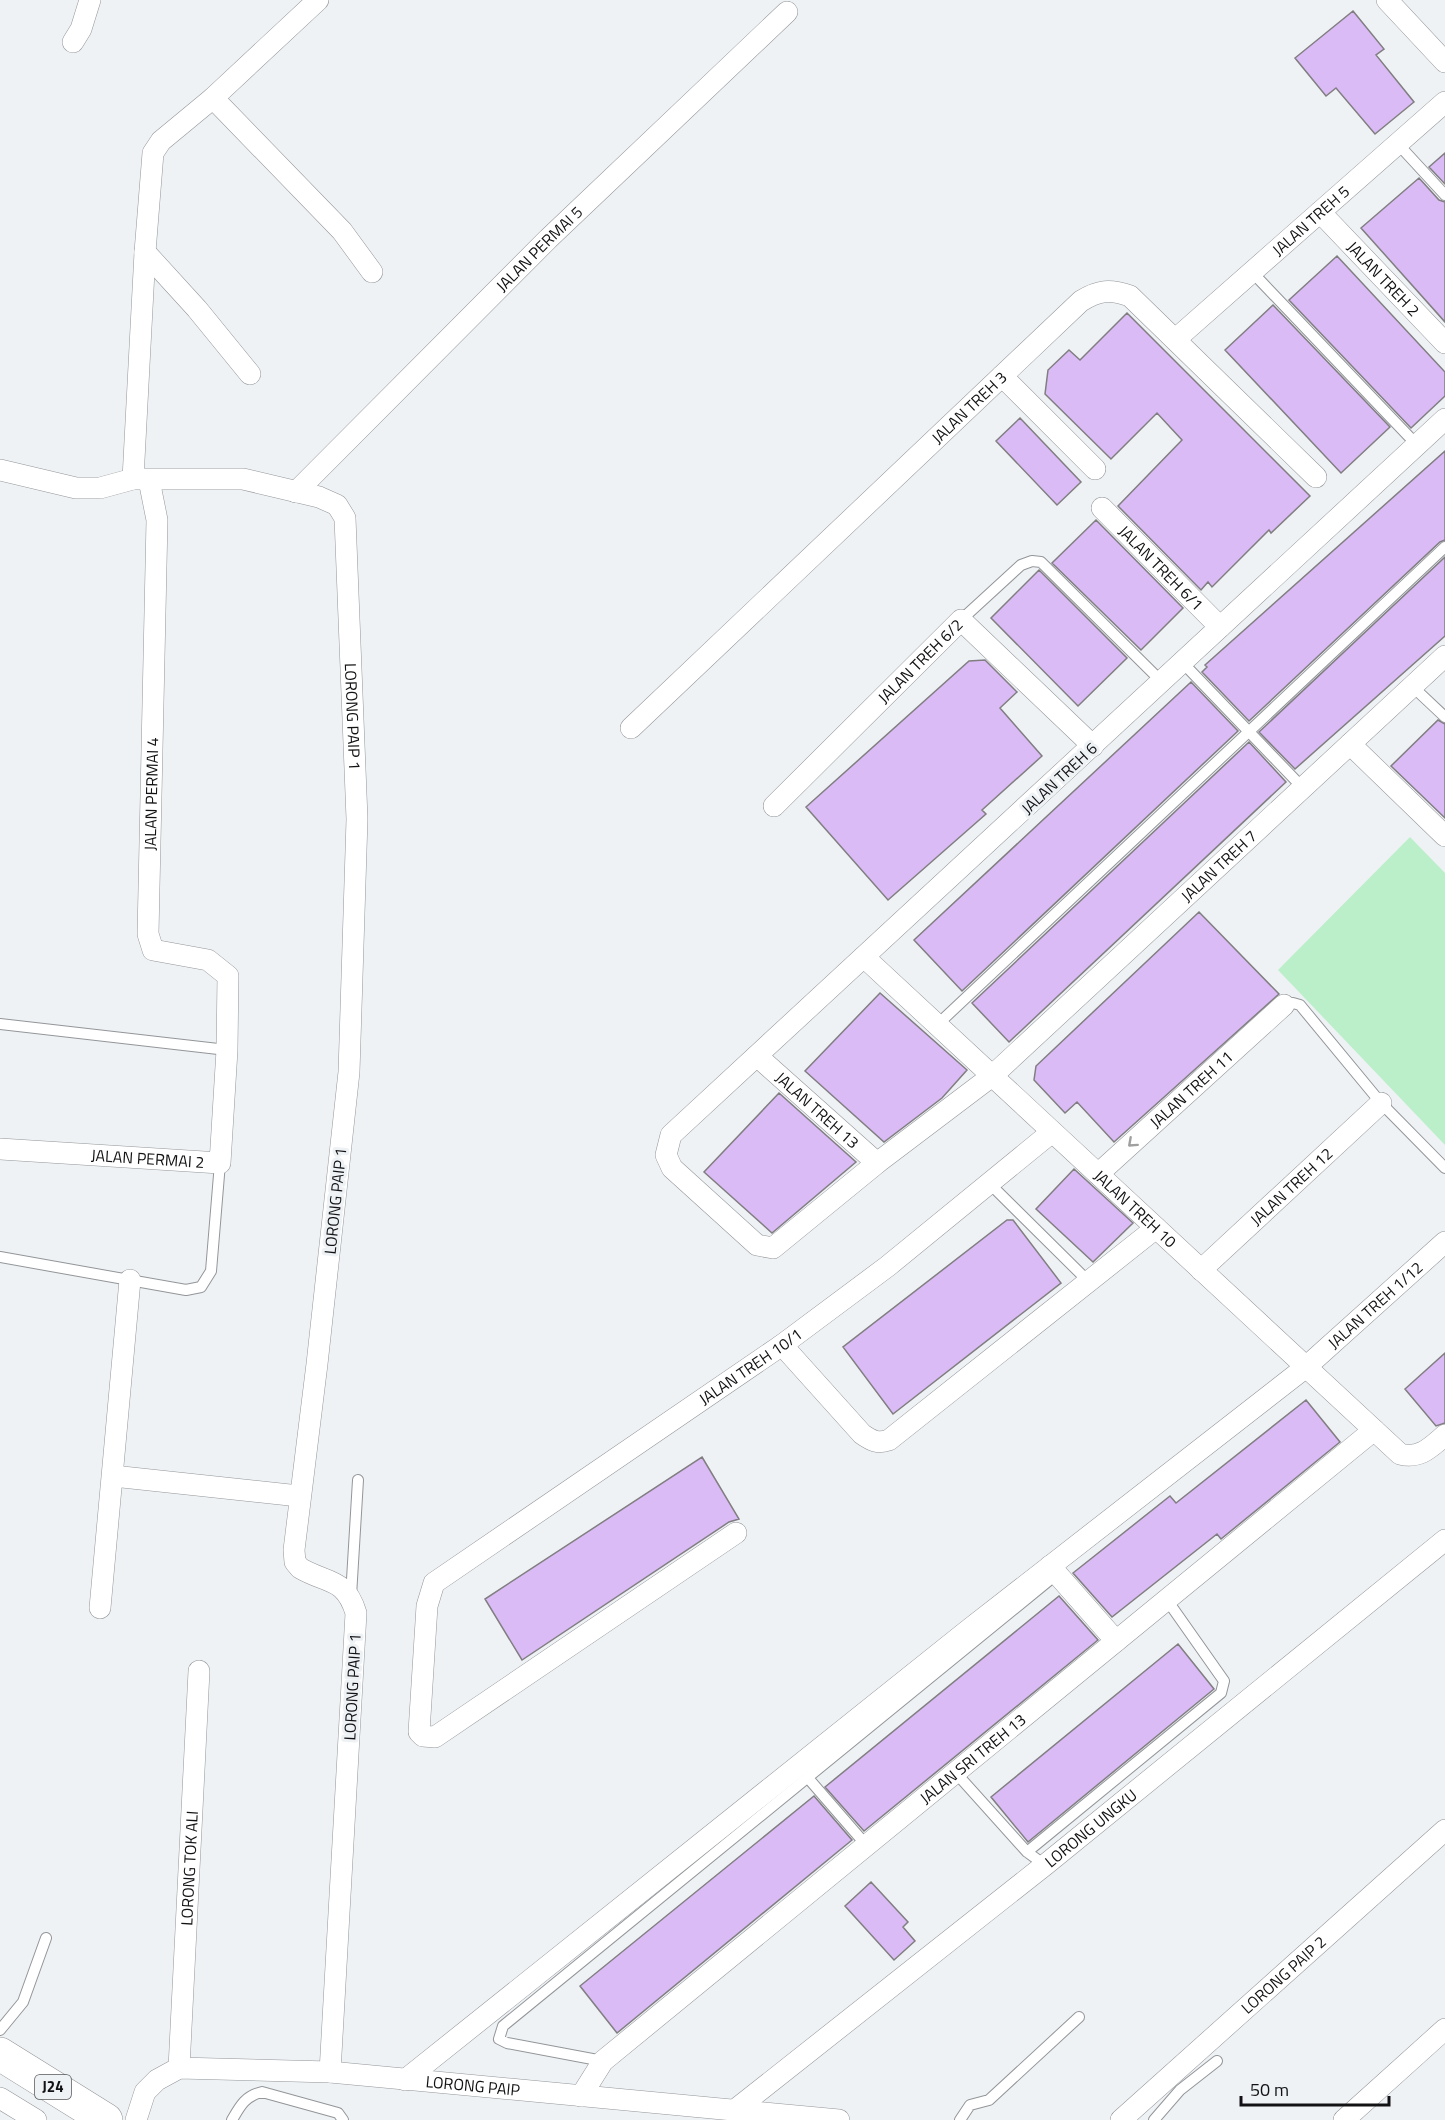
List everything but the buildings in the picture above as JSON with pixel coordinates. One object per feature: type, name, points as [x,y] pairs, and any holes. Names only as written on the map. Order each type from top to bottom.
[{"type":"main road","name":"J24","points":[[0,2054],[106,2120]]},
{"type":"street","points":[[73,42],[81,29],[90,0]]},
{"type":"street","points":[[141,480],[145,252],[152,160],[156,146],[213,98],[318,0]]},
{"type":"street","points":[[1387,0],[1445,62]]},
{"type":"street","name":"JALAN PERMAI 5","points":[[296,492],[548,239],[787,12]]},
{"type":"street","points":[[213,98],[342,231],[372,272]]},
{"type":"street","name":"JALAN TREH 5","points":[[1176,338],[1445,102]]},
{"type":"street","name":"JALAN TREH 2","points":[[1320,212],[1445,344]]},
{"type":"street","points":[[145,252],[197,309],[250,374]]},
{"type":"street","name":"JALAN TREH 3","points":[[631,728],[1081,301],[1097,291],[1113,290],[1130,296],[1176,338],[1316,477]]},
{"type":"street","points":[[1002,376],[1095,469]]},
{"type":"street","name":"JALAN TREH 6","points":[[772,1248],[757,1245],[672,1168],[666,1155],[671,1135],[1445,419]]},
{"type":"street","name":"LORONG PAIP 1","points":[[0,470],[76,488],[100,488],[141,480],[243,479],[337,505],[345,518],[357,819],[348,1072],[317,1364],[295,1530],[295,1562],[308,1573],[344,1587],[351,1596],[356,1613],[330,2072]]},
{"type":"street","name":"JALAN PERMAI 4","points":[[141,480],[157,520],[148,934],[153,950],[208,960],[228,976],[227,1050]]},
{"type":"street","name":"JALAN TREH 6/1","points":[[1102,508],[1220,627]]},
{"type":"street","name":"JALAN TREH 6/2","points":[[774,806],[961,620],[1093,746]]},
{"type":"street","name":"JALAN TREH 7","points":[[772,1248],[877,1163],[992,1076],[1445,656]]},
{"type":"street","points":[[1350,744],[1445,836]]},
{"type":"street","name":"JALAN TREH 10","points":[[864,957],[1400,1454],[1411,1457],[1425,1453],[1445,1435]]},
{"type":"street","name":"JALAN TREH 11","points":[[1098,1174],[1284,1005]]},
{"type":"street","name":"JALAN PERMAI 2","points":[[0,1149],[220,1163],[227,1050]]},
{"type":"street","name":"JALAN TREH 13","points":[[757,1056],[877,1163]]},
{"type":"street","name":"JALAN TREH 12","points":[[1201,1270],[1382,1103]]},
{"type":"street","name":"JALAN TREH 10/1","points":[[736,1533],[445,1731],[429,1738],[419,1732],[427,1606],[434,1583],[782,1345],[888,1266],[1052,1132]]},
{"type":"street","points":[[782,1345],[862,1434],[873,1441],[882,1443],[889,1440],[1156,1228]]},
{"type":"street","name":"JALAN TREH 1/12","points":[[405,2080],[1054,1570],[1306,1367],[1445,1242]]},
{"type":"street","points":[[100,1608],[130,1280]]},
{"type":"street","name":"JALAN SRI TREH 13","points":[[581,2096],[603,2061],[1374,1430]]},
{"type":"street","points":[[113,1476],[299,1496]]},
{"type":"street","name":"LORONG UNGKU","points":[[735,2110],[1045,1865],[1445,1540]]},
{"type":"street","points":[[1054,1570],[1116,1641]]},
{"type":"street","name":"LORONG TOK ALI","points":[[179,2068],[199,1671]]},
{"type":"street","name":"LORONG PAIP 2","points":[[1121,2120],[1445,1830]]},
{"type":"street","points":[[1344,2120],[1445,2029]]},
{"type":"street","points":[[136,2120],[145,2092],[157,2080],[179,2068]]},
{"type":"street","name":"LORONG PAIP","points":[[179,2068],[330,2072],[838,2120]]},
{"type":"street","points":[[0,2098],[36,2120]]},
{"type":"lane","points":[[1398,144],[1445,195]]},
{"type":"lane","points":[[1252,272],[1417,445]]},
{"type":"lane","points":[[937,1025],[1445,547]]},
{"type":"lane","points":[[961,620],[1021,566],[1032,561],[1041,562],[1161,681]]},
{"type":"lane","points":[[1182,662],[1303,788]]},
{"type":"lane","points":[[1412,686],[1445,717]]},
{"type":"lane","points":[[1284,1005],[1293,1003],[1300,1005],[1382,1103],[1445,1168]]},
{"type":"lane","points":[[0,1024],[227,1050]]},
{"type":"lane","points":[[0,1257],[186,1290],[201,1287],[211,1271],[220,1163]]},
{"type":"lane","points":[[990,1184],[1088,1281]]},
{"type":"lane","points":[[351,1596],[358,1480]]},
{"type":"lane","points":[[603,2061],[507,2043],[499,2039],[499,2034],[503,2026],[808,1778],[1054,1570]]},
{"type":"lane","points":[[1027,1852],[1221,1693],[1224,1682],[1167,1600]]},
{"type":"lane","points":[[956,1773],[1027,1852],[1045,1865]]},
{"type":"lane","points":[[808,1778],[867,1846]]},
{"type":"lane","points":[[0,2030],[23,2002],[46,1938]]},
{"type":"lane","points":[[960,2120],[970,2105],[989,2100],[1079,2017]]},
{"type":"lane","points":[[1154,2120],[1180,2090],[1217,2061]]},
{"type":"lane","points":[[232,2120],[242,2102],[251,2094],[262,2092],[338,2113],[343,2120]]},
{"type":"green space","points":[[1410,837],[1445,873],[1445,1145],[1278,970]]}]
